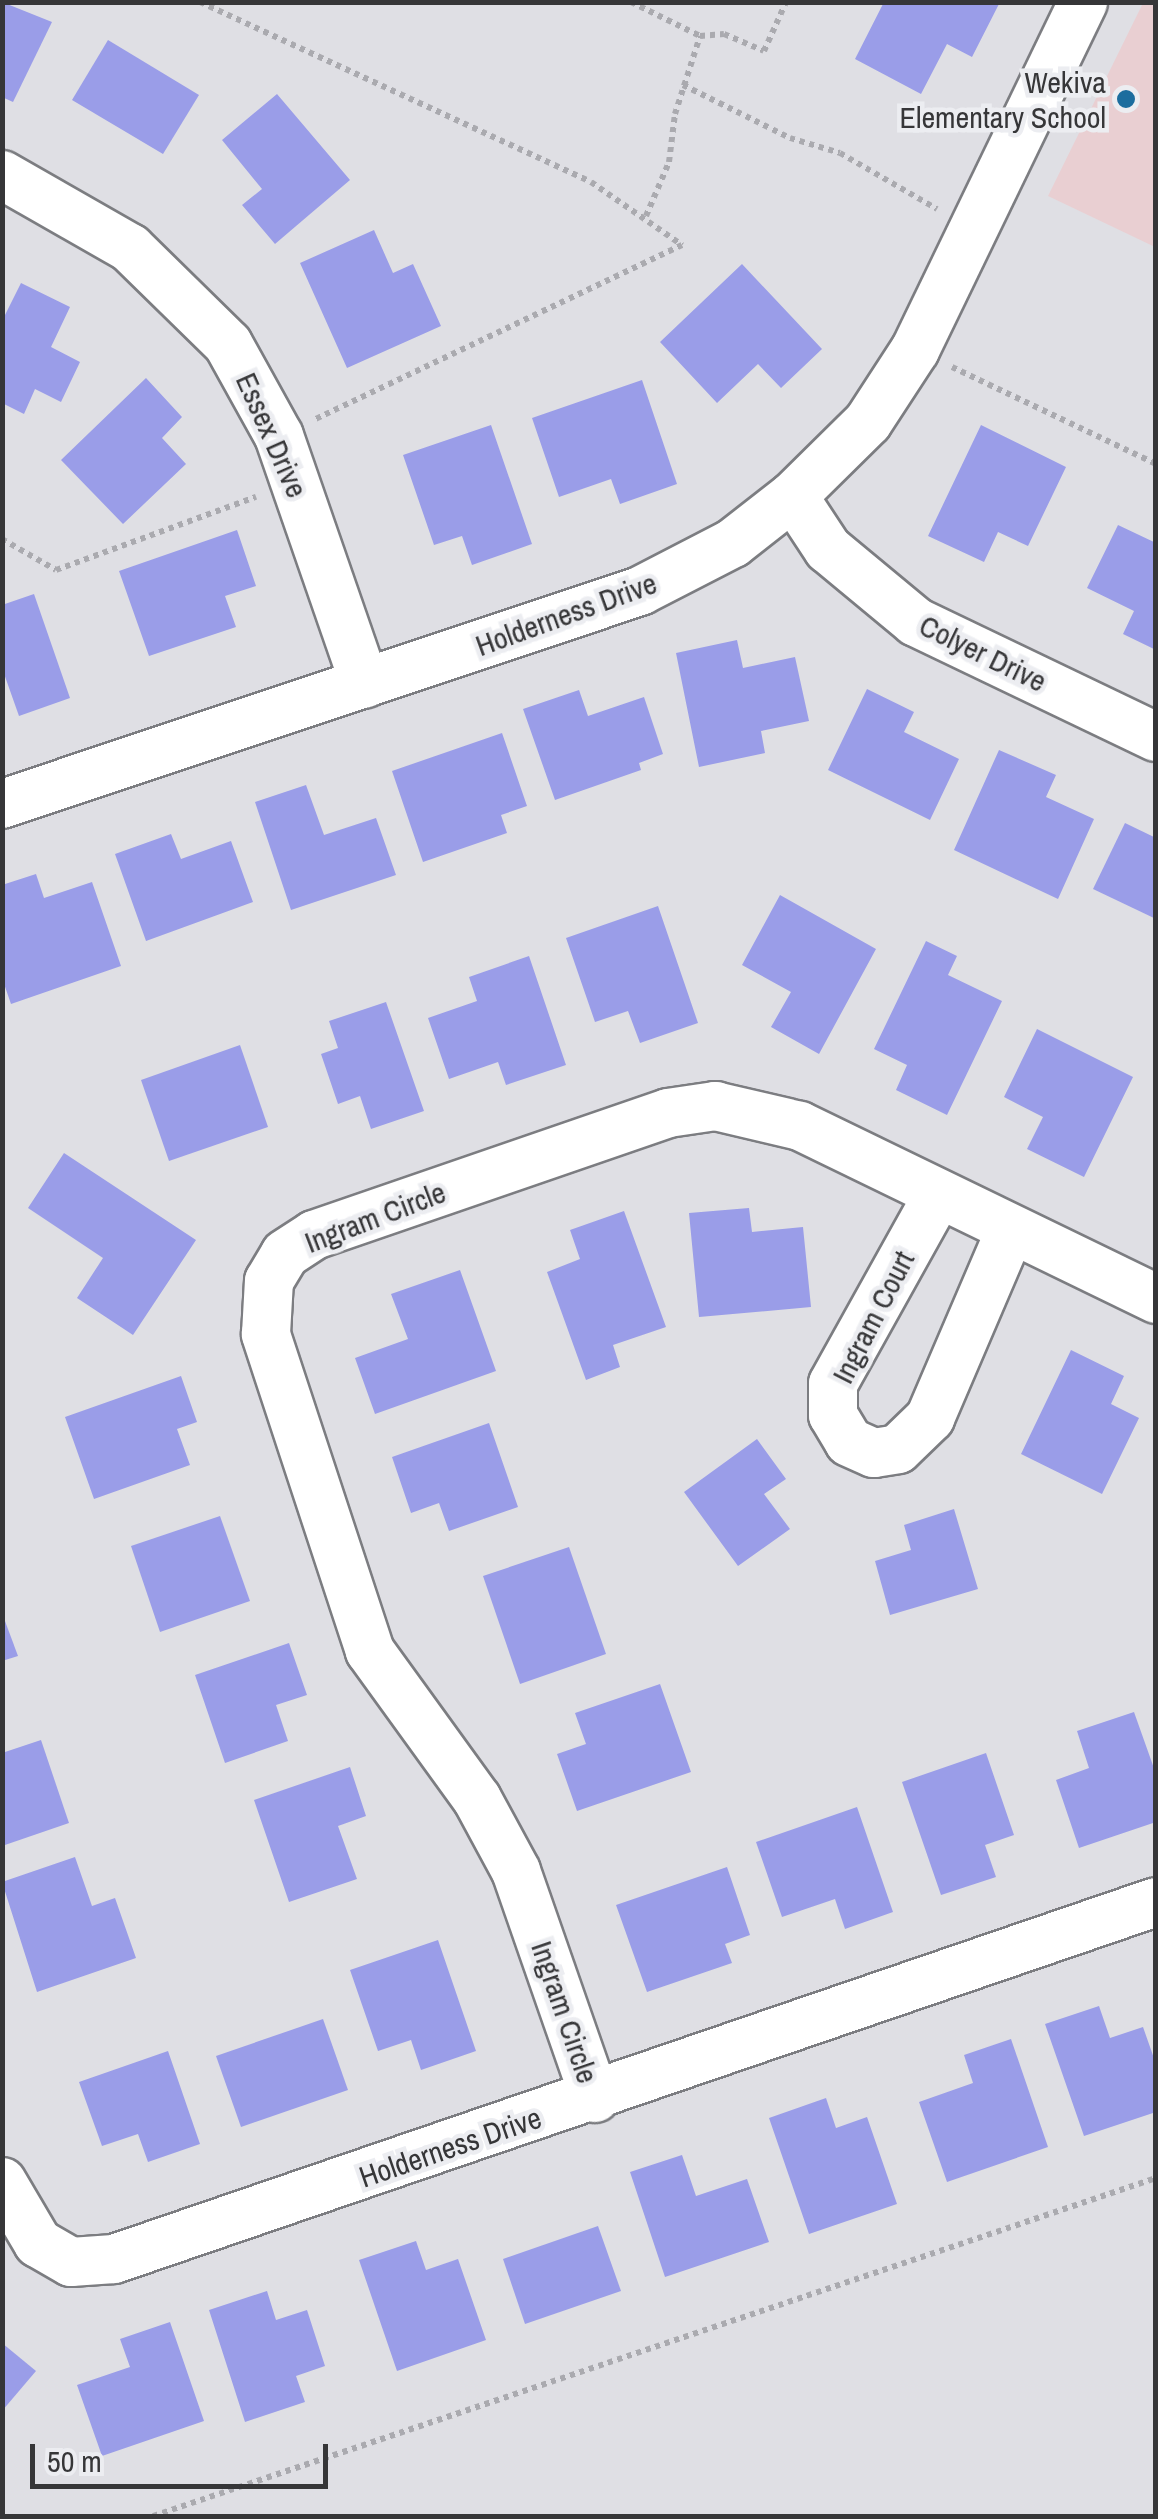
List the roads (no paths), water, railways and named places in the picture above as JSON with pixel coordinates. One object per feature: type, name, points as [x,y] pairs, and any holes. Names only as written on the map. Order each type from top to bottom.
[{"type":"street","name":"Holderness Drive","points":[[2,804],[640,591],[733,543],[794,496],[868,422],[915,350],[1082,2]]},
{"type":"street","name":"Essex Drive","points":[[2,175],[130,248],[193,304],[254,382],[279,436],[366,684]]},
{"type":"street","name":"Colyer Drive","points":[[794,496],[828,549],[916,622],[1156,737]]},
{"type":"street","name":"Ingram Circle","points":[[595,2098],[516,1871],[477,1799],[370,1651],[266,1334],[269,1281],[285,1254],[314,1235],[668,1113],[715,1106],[800,1126],[1156,1299]]},
{"type":"street","name":"Ingram Court","points":[[938,1195],[833,1384],[833,1415],[849,1442],[874,1453],[898,1449],[930,1418],[1010,1231]]},
{"type":"street","name":"Holderness Drive","points":[[2,2182],[38,2243],[71,2262],[114,2260],[595,2098],[1156,1902]]},
{"type":"place","name":"Wekiva Elementary School","points":[[1126,99]]}]
